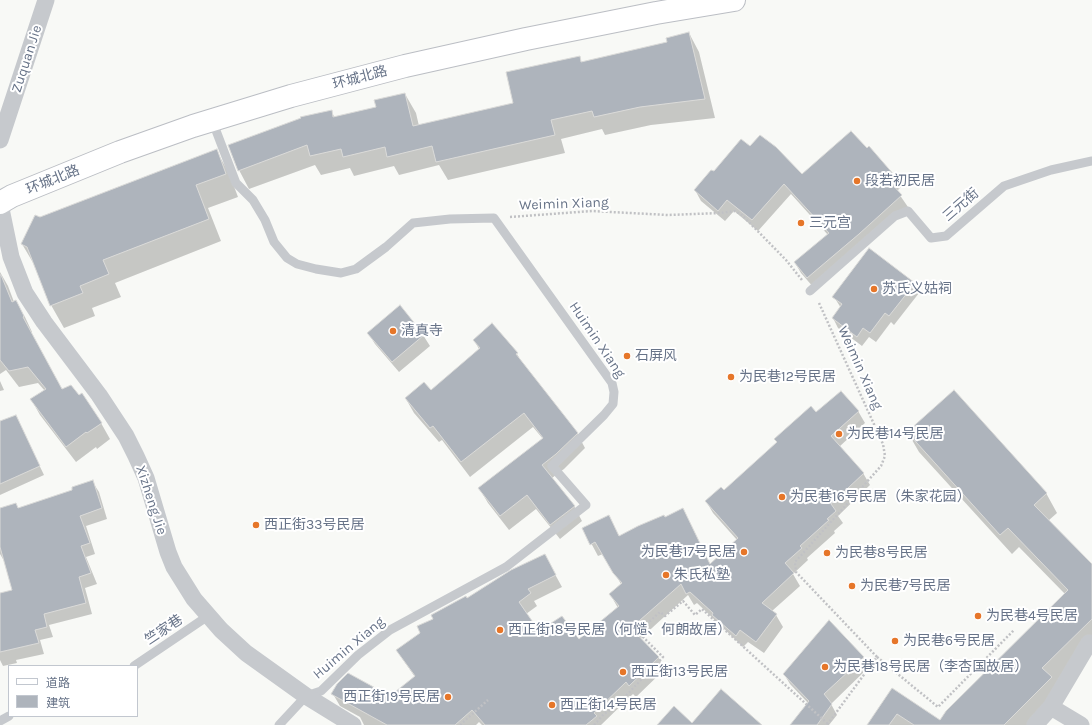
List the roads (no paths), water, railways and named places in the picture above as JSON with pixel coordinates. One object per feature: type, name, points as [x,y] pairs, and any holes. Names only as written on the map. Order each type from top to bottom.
[{"type":"street","name":"Zuquan Jie","points":[[0,140],[46,0]]},
{"type":"street","name":"环城北路","points":[[0,204],[12,196],[120,152],[193,126],[291,96],[405,66],[526,38],[656,13],[734,0]]},
{"type":"street","name":"Xizheng Jie","points":[[0,204],[11,257],[25,293],[44,322],[99,395],[126,436],[146,478],[162,536],[174,567],[194,599],[208,616],[246,653],[306,696],[353,725]]},
{"type":"street","points":[[1035,725],[1051,707],[1088,643]]},
{"type":"street","points":[[1051,707],[1081,725]]},
{"type":"lane","name":"Huimin Xiang","points":[[212,120],[236,183],[253,200],[265,220],[274,242],[287,258],[297,264],[341,273],[356,269],[386,247],[413,223],[450,219],[494,218],[612,383],[614,392],[613,404],[604,415],[552,466],[586,505],[506,567],[390,630],[358,655],[320,691],[306,696]]},
{"type":"lane","name":"三元街","points":[[810,291],[895,216],[908,211],[931,238],[946,236],[1004,186],[1051,170],[1092,161]]},
{"type":"lane","name":"竺家巷","points":[[135,665],[208,616]]},
{"type":"lane","points":[[279,725],[306,696]]},
{"type":"place","name":"段若初民居","points":[[857,181]]},
{"type":"place","name":"三元宫","points":[[801,223]]},
{"type":"place","name":"苏氏义姑祠","points":[[874,289]]},
{"type":"place","name":"清真寺","points":[[393,331]]},
{"type":"place","name":"石屏风","points":[[627,356]]},
{"type":"place","name":"为民巷12号民居","points":[[731,377]]},
{"type":"place","name":"为民巷14号民居","points":[[839,434]]},
{"type":"place","name":"为民巷16号民居（朱家花园）","points":[[782,497]]},
{"type":"place","name":"西正街33号民居","points":[[256,525]]},
{"type":"place","name":"为民巷17号民居","points":[[744,552]]},
{"type":"place","name":"为民巷8号民居","points":[[827,553]]},
{"type":"place","name":"朱氏私塾","points":[[666,575]]},
{"type":"place","name":"为民巷7号民居","points":[[852,586]]},
{"type":"place","name":"为民巷4号民居","points":[[978,616]]},
{"type":"place","name":"西正街18号民居（何慥、何朗故居）","points":[[500,630]]},
{"type":"place","name":"为民巷6号民居","points":[[895,641]]},
{"type":"place","name":"为民巷18号民居（李杏国故居）","points":[[825,667]]},
{"type":"place","name":"西正街13号民居","points":[[623,672]]},
{"type":"place","name":"西正街19号民居","points":[[448,697]]},
{"type":"place","name":"西正街14号民居","points":[[552,705]]}]
